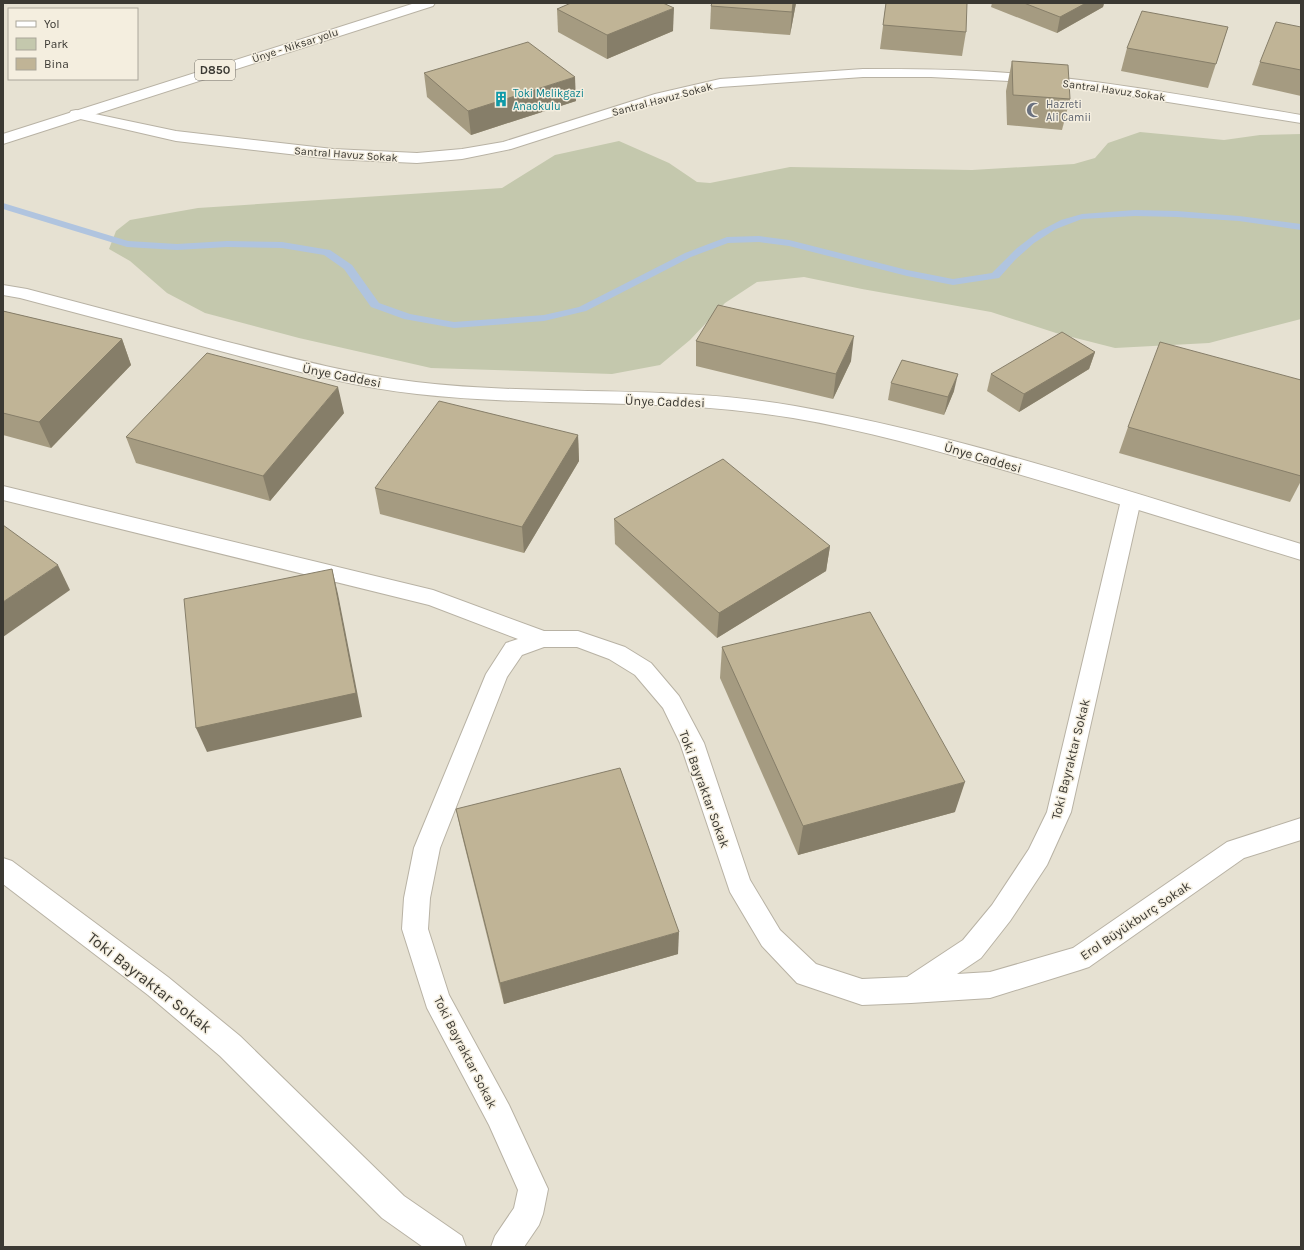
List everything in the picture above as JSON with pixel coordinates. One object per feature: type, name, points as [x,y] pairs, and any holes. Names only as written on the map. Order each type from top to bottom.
[{"type":"street","name":"Ünye - Niksar yolu","points":[[3,139],[76,114],[428,3]]},
{"type":"street","name":"Santral Havuz Sokak","points":[[76,114],[176,136],[333,154],[417,158],[462,154],[506,146],[660,97],[720,83],[863,72],[1009,77],[1092,86],[1301,119]]},
{"type":"street","name":"Ünye Caddesi","points":[[3,286],[12,292],[299,366],[370,381],[417,388],[482,393],[681,400],[743,405],[794,412],[885,431],[959,450],[1131,500],[1301,552]]},
{"type":"street","points":[[3,493],[433,598],[543,639]]},
{"type":"street","name":"Toki Bayraktar Sokak","points":[[506,1247],[528,1214],[533,1189],[499,1115],[437,999],[415,929],[417,898],[427,848],[497,674],[514,649],[543,639],[578,639],[617,653],[643,669],[671,702],[692,743],[739,884],[771,938],[807,974],[862,992],[911,990],[972,949],[977,943],[1001,913],[1038,857],[1059,812],[1131,500]]},
{"type":"street","name":"Erol Büyükburç Sokak","points":[[911,990],[990,985],[1080,958],[1236,850],[1301,829]]},
{"type":"street","name":"Toki Bayraktar Sokak","points":[[3,869],[158,986],[230,1046],[393,1207],[443,1243],[452,1247]]},
{"type":"green space","points":[[1140,132],[1224,140],[1260,135],[1301,134],[1301,319],[1209,343],[1115,348],[1056,333],[991,312],[804,277],[757,282],[725,303],[690,340],[660,365],[612,374],[431,368],[299,338],[205,313],[167,293],[130,261],[109,249],[116,231],[130,220],[198,208],[502,188],[555,155],[619,141],[669,163],[697,182],[710,183],[790,167],[972,170],[1074,164],[1095,158],[1108,143]]},
{"type":"building","points":[[571,3],[663,3],[674,8],[607,35],[557,9]]},
{"type":"building","points":[[712,3],[793,3],[792,12],[711,6]]},
{"type":"building","points":[[886,3],[967,3],[966,32],[883,25]]},
{"type":"building","points":[[1024,3],[1086,3],[1060,17]]},
{"type":"building","points":[[1142,11],[1228,27],[1216,64],[1127,48]]},
{"type":"building","points":[[1276,22],[1301,27],[1301,70],[1260,62]]},
{"type":"building","points":[[528,42],[575,77],[468,111],[424,73]]},
{"type":"building","points":[[1012,61],[1068,65],[1070,99],[1013,95]]},
{"type":"building","points":[[718,305],[854,336],[836,374],[696,341]]},
{"type":"building","points":[[3,311],[122,339],[39,422],[3,413]]},
{"type":"building","points":[[1062,332],[1095,352],[1024,394],[991,374]]},
{"type":"building","points":[[1160,342],[1301,380],[1301,476],[1128,427]]},
{"type":"building","points":[[207,353],[338,387],[263,476],[126,437]]},
{"type":"building","points":[[902,360],[958,374],[948,397],[891,383]]},
{"type":"building","points":[[439,401],[578,435],[522,527],[375,488]]},
{"type":"building","points":[[723,459],[830,546],[719,613],[614,519]]},
{"type":"building","points":[[3,525],[58,565],[3,602]]},
{"type":"building","points":[[332,569],[356,693],[196,728],[184,599]]},
{"type":"building","points":[[870,612],[965,782],[803,826],[722,647]]},
{"type":"building","points":[[620,768],[679,932],[500,983],[456,809]]},
{"type":"waterway","points":[[3,206],[127,244],[177,247],[227,244],[282,245],[327,252],[348,267],[375,305],[408,317],[454,325],[544,318],[582,309],[688,255],[727,240],[759,239],[789,243],[907,273],[953,282],[995,276],[1011,258],[1031,241],[1053,227],[1082,216],[1135,213],[1198,215],[1260,221],[1301,227]]},
{"type":"place","name":"Toki Melikgazi Anaokulu","points":[[501,99]]},
{"type":"place","name":"Hazreti Ali Camii","points":[[1034,110]]}]
